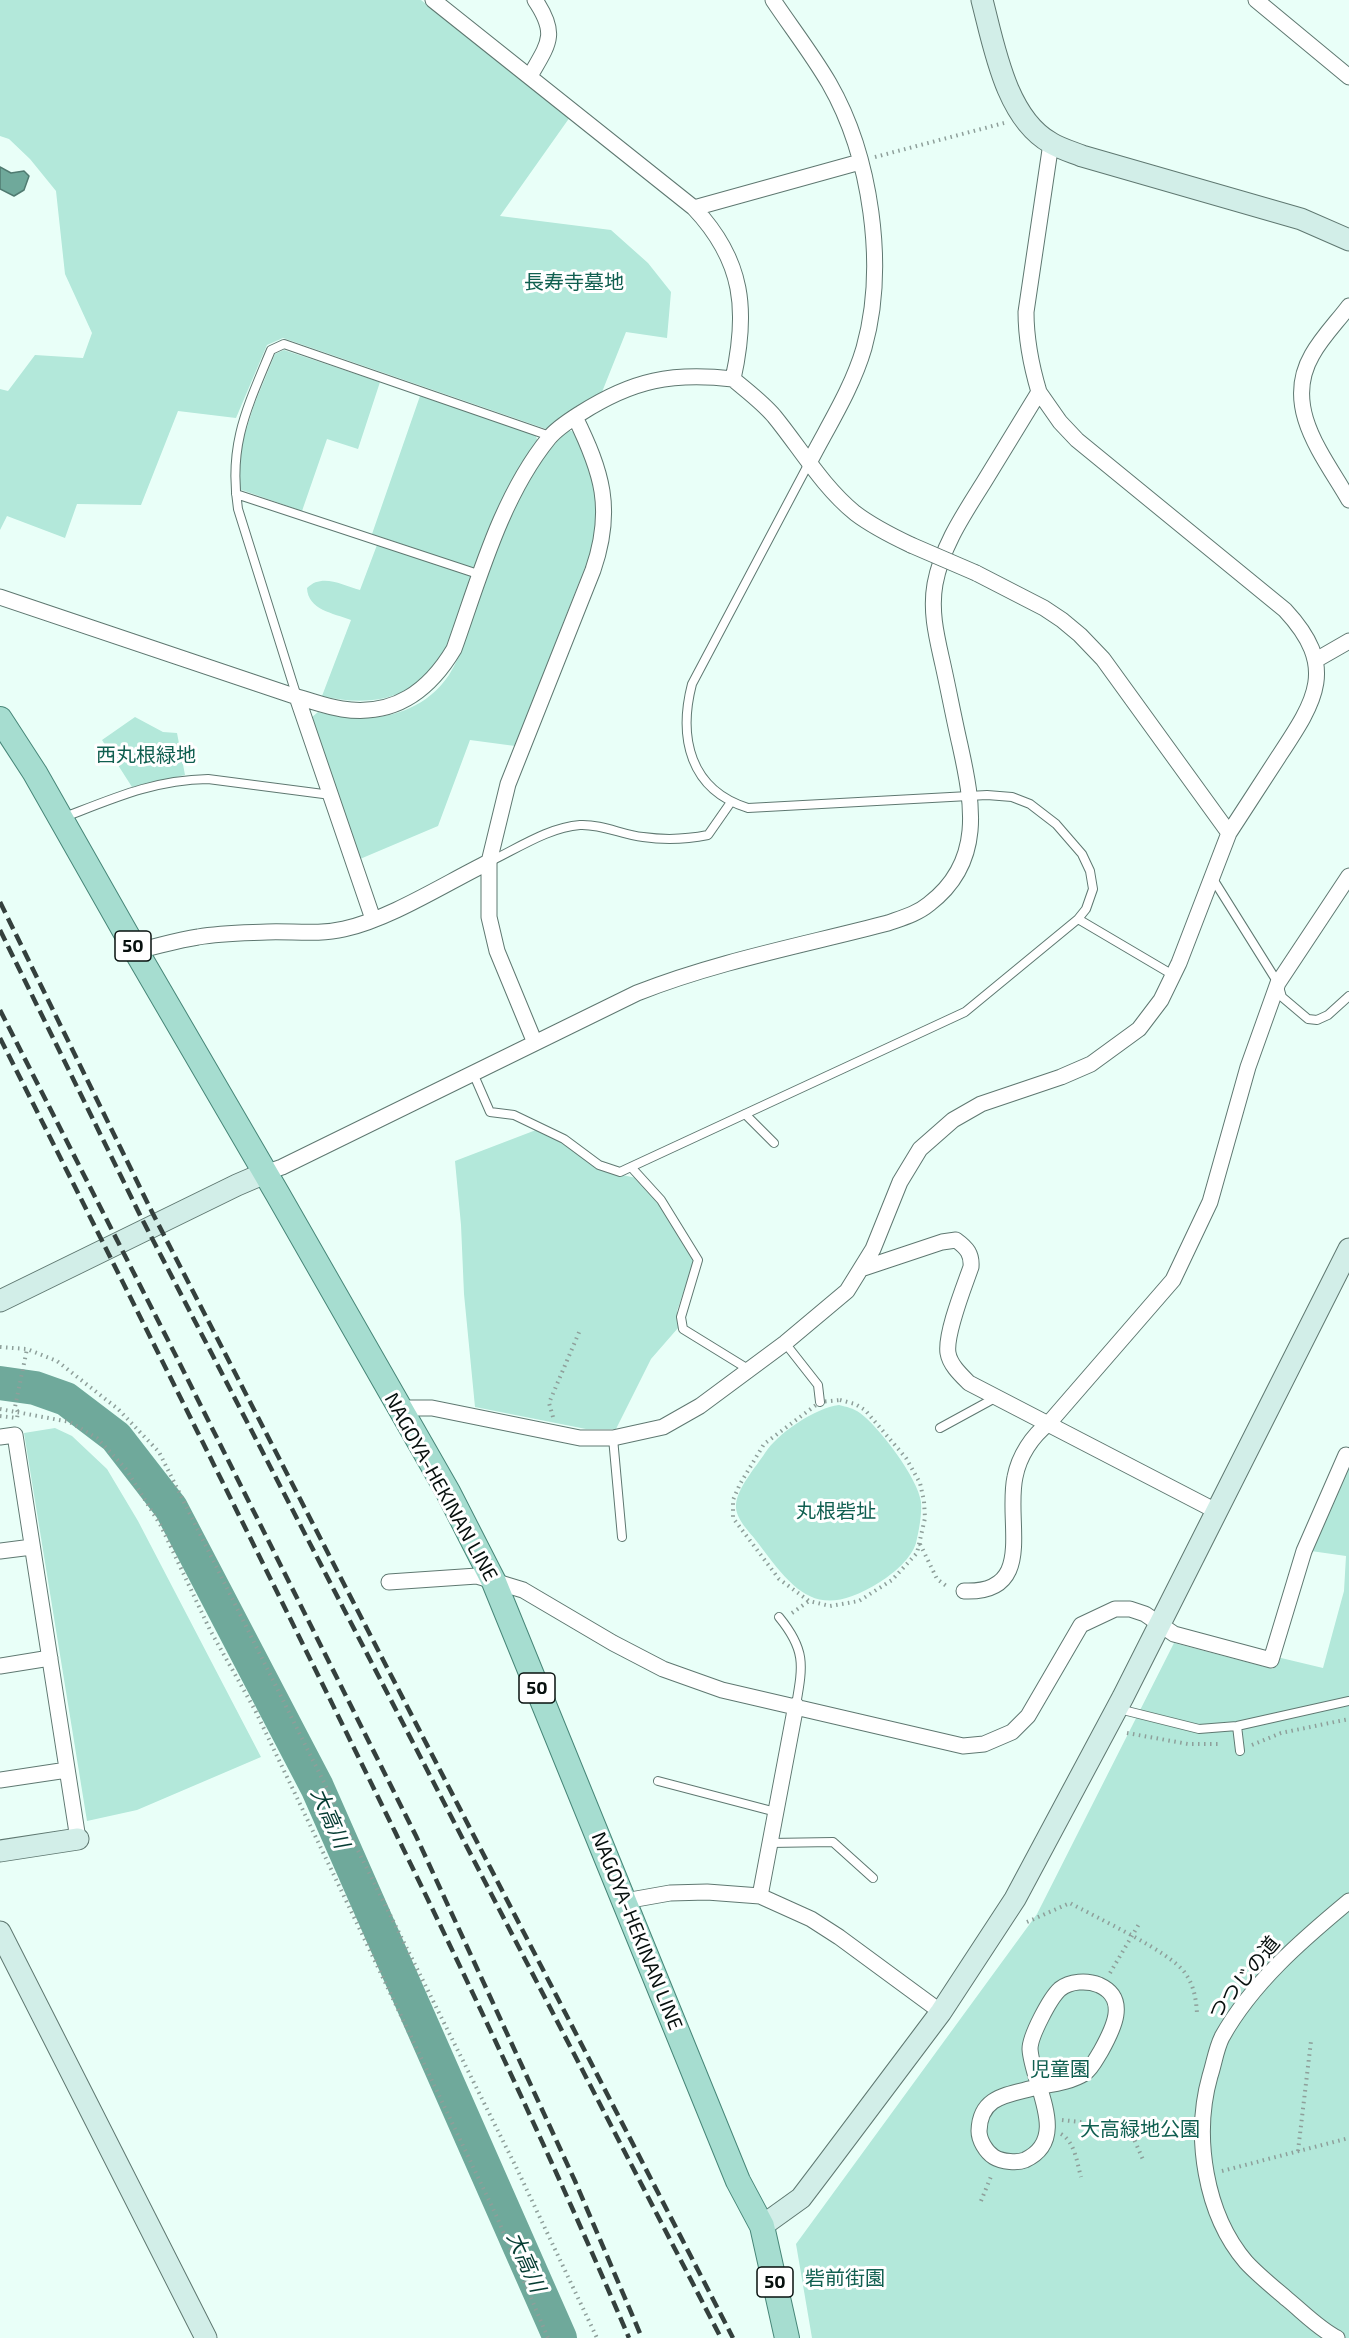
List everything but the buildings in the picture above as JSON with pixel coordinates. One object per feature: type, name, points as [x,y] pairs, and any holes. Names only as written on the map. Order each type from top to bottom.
[{"type":"main road","name":"NAGOYA-HEKINAN LINE","points":[[0,719],[35,773],[448,1492],[494,1582],[738,2181],[762,2226],[787,2338]]},
{"type":"street","points":[[433,0],[694,208],[705,220],[724,249],[740,294],[742,320],[733,379]]},
{"type":"street","points":[[530,76],[549,40],[549,26],[535,0]]},
{"type":"street","points":[[773,0],[829,83],[844,114],[860,162],[874,244],[870,316],[864,348],[852,380],[809,463]]},
{"type":"street","points":[[982,0],[1002,75],[1011,97],[1038,134],[1051,143],[1082,156],[1301,219],[1349,240]]},
{"type":"street","points":[[1256,0],[1349,77]]},
{"type":"street","points":[[399,1408],[432,1408],[580,1438],[613,1438],[663,1427],[700,1406],[785,1343],[847,1291],[873,1250],[900,1182],[920,1149],[953,1120],[981,1104],[1061,1077],[1091,1064],[1139,1029],[1161,1000],[1229,833],[1305,717],[1315,694],[1316,660],[1305,635],[1285,610],[1077,440],[1060,422],[1039,392],[1029,360],[1026,312],[1051,143]]},
{"type":"street","points":[[694,208],[860,162]]},
{"type":"street","points":[[1349,306],[1313,353],[1300,389],[1307,426],[1349,500]]},
{"type":"street","points":[[0,597],[297,697],[342,709],[367,710],[403,702],[418,693],[442,669],[454,649],[509,502],[523,475],[550,436],[601,401],[632,387],[699,375],[733,379],[774,416],[828,486],[855,513],[889,535],[976,573],[1044,608],[1080,635],[1103,659],[1229,833]]},
{"type":"street","points":[[0,1301],[638,993],[681,976],[888,923],[914,914],[942,893],[960,869],[968,850],[971,829],[971,797],[934,626],[935,585],[942,559],[955,529],[1039,392]]},
{"type":"street","points":[[535,1043],[497,951],[489,918],[489,862],[508,784],[593,570],[603,536],[604,496],[599,472],[593,453],[575,417]]},
{"type":"street","points":[[1316,660],[1349,641]]},
{"type":"street","points":[[297,697],[373,919]]},
{"type":"street","points":[[136,951],[219,934],[318,933],[345,929],[373,919],[489,862]]},
{"type":"street","points":[[964,1591],[979,1592],[997,1587],[1010,1572],[1015,1551],[1012,1502],[1015,1476],[1021,1456],[1039,1431],[1049,1423],[1173,1280],[1186,1257],[1210,1202],[1248,1067],[1278,983],[1349,876]]},
{"type":"street","points":[[861,1269],[942,1242],[956,1240],[972,1257],[949,1338],[948,1353],[958,1372],[969,1383],[1216,1511]]},
{"type":"street","points":[[762,2226],[801,2198],[941,2012],[1016,1899],[1160,1625],[1349,1249]]},
{"type":"street","points":[[0,1437],[15,1435],[78,1839],[0,1851]]},
{"type":"street","points":[[389,1582],[477,1576],[523,1590],[663,1670],[722,1690],[796,1705],[963,1746],[984,1744],[1012,1732],[1028,1716],[1081,1625],[1115,1610],[1130,1609],[1144,1614],[1174,1634],[1271,1660],[1305,1551],[1348,1453]]},
{"type":"street","points":[[0,1551],[32,1547]]},
{"type":"street","points":[[0,1666],[50,1658]]},
{"type":"street","points":[[760,1896],[796,1705]]},
{"type":"street","points":[[0,1780],[67,1770]]},
{"type":"street","points":[[625,1901],[670,1893],[707,1892],[760,1896],[811,1919],[830,1931],[941,2012]]},
{"type":"street","name":"つつじの道","points":[[1337,2338],[1307,2316],[1247,2262],[1231,2241],[1210,2191],[1201,2144],[1206,2092],[1221,2040],[1236,2014],[1274,1968],[1349,1901]]},
{"type":"street","points":[[0,1932],[206,2338]]},
{"type":"street","points":[[1037,2087],[1031,2055],[1032,2035],[1059,1989],[1078,1982],[1094,1983],[1107,1989],[1114,2001],[1116,2023],[1090,2069],[1069,2080],[1037,2087],[991,2101],[983,2110],[979,2122],[979,2136],[994,2157],[1022,2161],[1035,2155],[1044,2143],[1047,2122],[1037,2087]]},
{"type":"lane","points":[[297,697],[238,509],[236,494],[235,454],[241,428],[271,350],[284,344],[550,436]]},
{"type":"lane","points":[[473,1073],[490,1112],[514,1115],[554,1134],[599,1165],[620,1172],[965,1012],[1078,919],[1086,909],[1093,889],[1090,871],[1082,854],[1056,824],[1030,804],[1012,797],[987,795],[748,808],[731,802],[712,788],[696,766],[686,730],[687,705],[692,684],[809,463]]},
{"type":"lane","points":[[236,494],[480,575]]},
{"type":"lane","points":[[61,819],[131,791],[174,781],[196,779],[331,795]]},
{"type":"lane","points":[[489,862],[562,828],[577,825],[599,826],[643,837],[683,838],[708,835],[731,802]]},
{"type":"lane","points":[[1212,878],[1278,983],[1282,997],[1308,1019],[1317,1020],[1328,1015],[1349,996]]},
{"type":"lane","points":[[1078,919],[1173,975]]},
{"type":"lane","points":[[746,1114],[774,1143]]},
{"type":"lane","points":[[631,1167],[661,1200],[698,1260],[681,1317],[683,1329],[748,1369]]},
{"type":"lane","points":[[785,1343],[818,1385],[820,1402]]},
{"type":"lane","points":[[940,1428],[997,1397]]},
{"type":"lane","points":[[613,1438],[622,1537]]},
{"type":"lane","points":[[781,1620],[796,1640],[801,1657],[796,1705]]},
{"type":"lane","points":[[1117,1708],[1199,1729],[1237,1726],[1349,1701]]},
{"type":"lane","points":[[1237,1726],[1240,1750]]},
{"type":"lane","points":[[658,1781],[776,1812]]},
{"type":"lane","points":[[770,1843],[833,1842],[873,1878]]},
{"type":"path","points":[[860,162],[1009,122]]},
{"type":"path","points":[[556,1432],[549,1403],[580,1330]]},
{"type":"path","points":[[0,1347],[27,1349],[57,1361],[118,1409],[159,1452],[516,2167],[597,2338]]},
{"type":"path","points":[[17,1418],[18,1412],[15,1407],[27,1349]]},
{"type":"path","points":[[840,1400],[855,1404],[865,1410],[906,1458],[920,1483],[925,1518],[917,1553],[892,1580],[859,1601],[830,1606],[809,1601],[779,1579],[733,1518],[733,1500],[764,1444],[820,1402],[840,1400]]},
{"type":"path","points":[[0,1409],[70,1422],[97,1438],[126,1469],[161,1526],[210,1630],[255,1710],[318,1846],[379,1969],[500,2224],[548,2338]]},
{"type":"path","points":[[920,1544],[937,1579],[952,1591],[964,1591]]},
{"type":"path","points":[[781,1620],[809,1601]]},
{"type":"path","points":[[1250,1745],[1281,1733],[1349,1719]]},
{"type":"path","points":[[1122,1735],[1128,1733],[1188,1744],[1221,1744]]},
{"type":"path","points":[[1027,1922],[1070,1903],[1170,1959],[1185,1972],[1196,1998],[1197,2013]]},
{"type":"path","points":[[1101,1986],[1139,1924]]},
{"type":"path","points":[[1298,2151],[1311,2041]]},
{"type":"path","points":[[1047,2122],[1114,2126],[1134,2139],[1144,2162]]},
{"type":"path","points":[[1047,2122],[1066,2136],[1075,2153],[1081,2177]]},
{"type":"path","points":[[1207,2174],[1349,2138]]},
{"type":"path","points":[[981,2201],[999,2159]]},
{"type":"green space","name":"長寿寺墓地","points":[[0,0],[421,0],[570,117],[500,216],[611,230],[648,263],[671,292],[667,338],[626,332],[602,392],[574,409],[549,430],[283,338],[267,345],[236,418],[178,411],[141,505],[77,504],[65,538],[7,516],[0,530],[0,389],[8,391],[35,355],[83,358],[92,333],[65,274],[56,191],[30,159],[9,139],[0,136]]},
{"type":"green space","points":[[284,350],[380,382],[358,449],[327,439],[302,511],[239,489],[241,446],[254,405],[275,354]]},
{"type":"green space","points":[[420,396],[535,434],[538,442],[516,473],[501,504],[476,569],[372,534]]},
{"type":"green space","points":[[568,430],[577,433],[596,480],[599,524],[589,568],[585,567],[515,746],[470,740],[438,826],[360,859],[311,718],[318,712],[354,718],[390,715],[407,709],[437,690],[449,675],[458,658],[503,534],[524,489],[551,448]]},
{"type":"green space","points":[[377,545],[472,576],[456,623],[445,650],[434,667],[422,680],[408,689],[376,700],[359,701],[322,696],[351,620],[329,613],[317,606],[308,595],[307,588],[319,581],[326,581],[360,590]]},
{"type":"green space","name":"西丸根緑地","points":[[135,717],[163,732],[177,733],[185,775],[132,787],[102,740]]},
{"type":"green space","points":[[536,1130],[561,1142],[600,1170],[636,1178],[658,1202],[694,1261],[677,1311],[678,1328],[651,1359],[616,1429],[586,1429],[475,1407],[464,1294],[455,1161]]},
{"type":"green space","name":"丸根砦址","points":[[839,1405],[860,1413],[887,1441],[913,1480],[921,1502],[921,1512],[914,1549],[896,1570],[859,1594],[840,1600],[824,1600],[810,1596],[784,1576],[744,1525],[736,1510],[736,1505],[737,1498],[748,1478],[779,1437],[808,1416]]},
{"type":"green space","points":[[55,1428],[72,1436],[107,1469],[138,1521],[261,1757],[137,1810],[87,1821],[24,1433]]},
{"type":"green space","name":"大高緑地公園","points":[[1349,1465],[1349,2338],[812,2338],[796,2244],[1037,1914],[1174,1643],[1273,1669],[1277,1657],[1323,1668],[1344,1591],[1346,1556],[1311,1551]]},
{"type":"shaded area","points":[[0,167],[11,173],[24,171],[29,176],[24,190],[14,196],[0,189]]},
{"type":"waterway","name":"大高川","points":[[0,1383],[35,1388],[66,1399],[116,1437],[171,1508],[317,1787],[560,2338]]},
{"type":"railway","points":[[0,902],[152,1212],[733,2338]]},
{"type":"railway","points":[[0,930],[141,1217],[721,2338]]},
{"type":"railway","points":[[0,1010],[416,1836],[575,2181],[642,2338]]},
{"type":"railway","points":[[0,1038],[239,1515],[439,1922],[555,2170],[629,2338]]},
{"type":"park label","name":"児童園","points":[[1060,2069]]},
{"type":"park label","name":"砦前街園","points":[[845,2278]]}]
